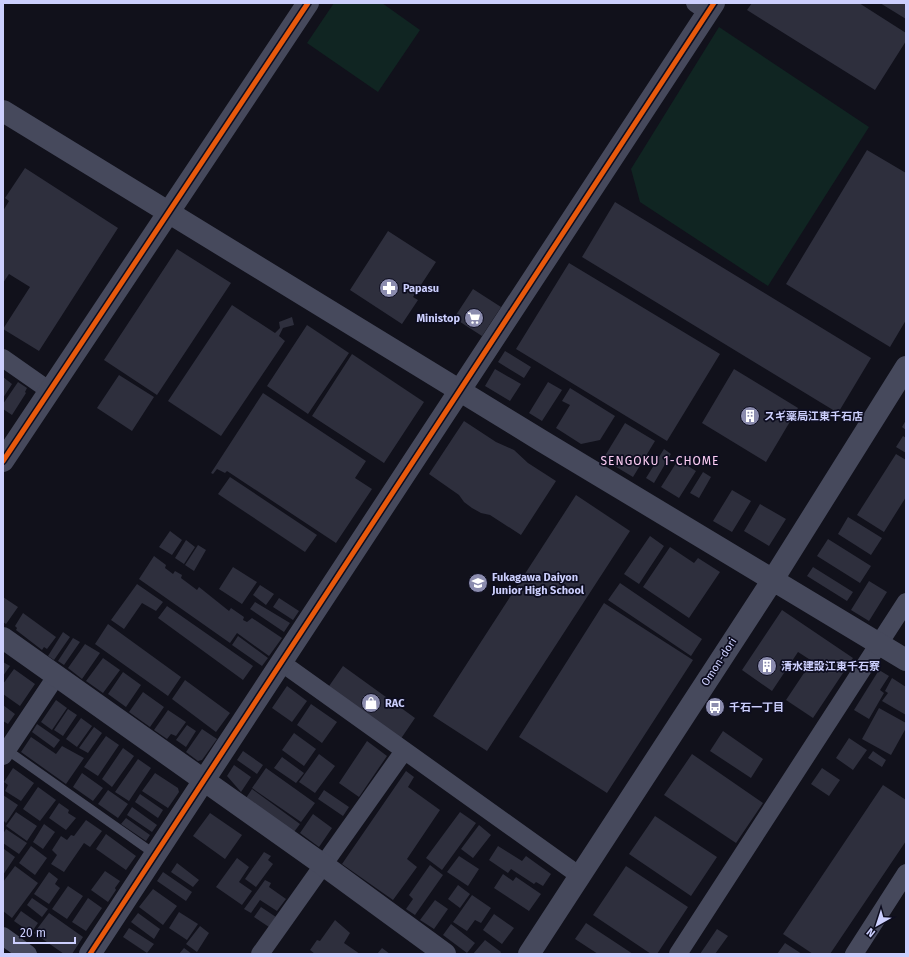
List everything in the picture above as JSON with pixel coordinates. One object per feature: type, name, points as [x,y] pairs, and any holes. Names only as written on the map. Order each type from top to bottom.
[{"type":"street","points":[[3,461],[308,3]]},
{"type":"street","points":[[90,954],[205,781],[459,391],[706,6]]},
{"type":"street","points":[[3,111],[170,212],[459,391],[772,581],[906,660]]},
{"type":"street","points":[[3,358],[50,391]]},
{"type":"street","name":"Omon-dori","points":[[529,954],[772,581],[906,367]]},
{"type":"street","points":[[678,954],[906,602]]},
{"type":"street","points":[[3,638],[322,864],[445,954]]},
{"type":"street","points":[[282,663],[580,876]]},
{"type":"street","points":[[5,753],[57,675]]},
{"type":"street","points":[[260,954],[322,864],[404,750]]},
{"type":"street","points":[[854,954],[906,873]]},
{"type":"street","points":[[3,936],[28,954]]},
{"type":"lane","points":[[5,753],[156,855]]},
{"type":"green space","points":[[334,3],[382,3],[420,30],[378,92],[307,43]]},
{"type":"green space","points":[[719,27],[869,127],[768,286],[640,202],[631,169]]},
{"type":"building","points":[[752,3],[859,3],[906,33],[906,41],[875,90],[747,10]]},
{"type":"building","points":[[880,3],[906,3],[906,19]]},
{"type":"building","points":[[867,150],[906,173],[906,320],[890,347],[786,284]]},
{"type":"building","points":[[25,168],[118,228],[39,351],[3,329],[30,287],[9,274],[3,283],[3,211],[9,201],[5,198]]},
{"type":"building","points":[[615,202],[871,358],[838,413],[582,257]]},
{"type":"building","points":[[388,231],[436,262],[413,297],[418,300],[402,324],[350,290]]},
{"type":"building","points":[[177,249],[231,283],[157,395],[104,360]]},
{"type":"building","points":[[569,263],[720,354],[667,441],[516,349]]},
{"type":"building","points":[[473,289],[501,307],[482,336],[454,318]]},
{"type":"building","points":[[232,305],[275,333],[280,328],[279,322],[292,317],[294,325],[283,328],[279,336],[285,341],[221,436],[168,401]]},
{"type":"building","points":[[307,325],[349,353],[308,414],[267,386]]},
{"type":"building","points":[[505,351],[531,367],[524,378],[498,362]]},
{"type":"building","points":[[352,354],[424,402],[384,463],[312,416]]},
{"type":"building","points":[[495,369],[521,384],[510,401],[485,386]]},
{"type":"building","name":"スギ薬局江東千石店","points":[[734,369],[798,408],[766,462],[702,423]]},
{"type":"building","points":[[119,375],[154,397],[132,431],[97,408]]},
{"type":"building","points":[[3,377],[12,384],[3,398]]},
{"type":"building","points":[[18,382],[27,388],[26,393],[12,415],[3,409],[3,404]]},
{"type":"building","points":[[548,382],[562,390],[542,421],[529,413]]},
{"type":"building","points":[[570,388],[615,416],[600,440],[581,444],[556,428],[570,405],[562,401]]},
{"type":"building","points":[[263,393],[366,461],[355,478],[372,489],[336,543],[227,471],[225,473],[217,469],[213,474],[211,473]]},
{"type":"building","points":[[906,420],[906,430],[902,427]]},
{"type":"building","points":[[464,421],[496,442],[514,450],[528,463],[556,481],[521,535],[490,515],[481,513],[472,508],[464,502],[459,495],[429,474]]},
{"type":"building","points":[[625,423],[655,441],[633,477],[603,459]]},
{"type":"building","points":[[903,436],[906,438],[906,453],[896,447]]},
{"type":"building","points":[[664,449],[671,454],[654,483],[646,478]]},
{"type":"building","points":[[896,454],[906,460],[906,497],[884,532],[857,515]]},
{"type":"building","points":[[678,460],[696,471],[679,498],[661,487]]},
{"type":"building","points":[[703,472],[711,477],[699,498],[690,493]]},
{"type":"building","points":[[230,477],[317,535],[305,552],[218,494]]},
{"type":"building","points":[[732,490],[751,501],[732,532],[713,521]]},
{"type":"building","points":[[576,495],[630,531],[487,751],[433,716]]},
{"type":"building","points":[[760,504],[786,519],[769,546],[744,531]]},
{"type":"building","points":[[848,517],[882,538],[871,555],[838,534]]},
{"type":"building","points":[[170,531],[182,540],[172,555],[159,547]]},
{"type":"building","points":[[650,536],[664,546],[639,584],[624,574]]},
{"type":"building","points":[[828,539],[871,566],[860,583],[817,556]]},
{"type":"building","points":[[186,540],[195,547],[184,564],[175,558]]},
{"type":"building","points":[[198,545],[206,550],[194,571],[185,565]]},
{"type":"building","points":[[670,547],[694,563],[698,558],[720,572],[689,618],[643,587]]},
{"type":"building","points":[[154,556],[166,565],[165,568],[173,574],[175,571],[182,575],[181,578],[197,590],[199,587],[229,611],[231,608],[244,617],[243,620],[247,622],[252,618],[282,638],[269,656],[237,633],[230,643],[139,579]]},
{"type":"building","points":[[233,567],[257,582],[242,604],[219,589]]},
{"type":"building","points":[[813,567],[853,592],[847,601],[807,576]]},
{"type":"building","points":[[869,581],[887,592],[869,621],[851,610]]},
{"type":"building","points":[[620,583],[702,639],[691,656],[608,600]]},
{"type":"building","points":[[137,584],[163,602],[156,611],[142,603],[124,629],[111,620]]},
{"type":"building","points":[[260,585],[274,594],[266,605],[253,595]]},
{"type":"building","points":[[3,597],[18,607],[6,624],[3,622]]},
{"type":"building","points":[[279,598],[299,611],[293,620],[273,607]]},
{"type":"building","points":[[255,602],[290,623],[284,632],[250,609]]},
{"type":"building","points":[[604,603],[693,660],[607,793],[519,737]]},
{"type":"building","points":[[167,606],[253,666],[243,680],[158,618]]},
{"type":"building","name":"清水建設江東千石寮","points":[[782,610],[853,658],[813,718],[786,700],[812,661],[798,652],[772,691],[742,670]]},
{"type":"building","points":[[23,613],[56,637],[47,649],[44,647],[42,650],[16,630],[17,628],[15,626]]},
{"type":"building","points":[[108,624],[181,677],[168,696],[95,644]]},
{"type":"building","points":[[63,632],[70,637],[54,660],[48,656]]},
{"type":"building","points":[[238,636],[268,658],[262,666],[232,645]]},
{"type":"building","points":[[73,638],[80,642],[64,665],[58,661]]},
{"type":"building","points":[[85,644],[100,653],[82,679],[68,668]]},
{"type":"building","points":[[103,658],[120,670],[103,693],[86,681]]},
{"type":"building","points":[[3,662],[10,666],[3,676]]},
{"type":"building","name":"RAC","points":[[343,666],[415,718],[400,740],[327,689]]},
{"type":"building","points":[[14,669],[35,684],[20,706],[3,694],[3,684]]},
{"type":"building","points":[[879,670],[889,676],[880,690],[884,693],[869,719],[854,710]]},
{"type":"building","points":[[123,672],[141,685],[126,707],[108,694]]},
{"type":"building","points":[[892,678],[906,687],[906,715],[882,701],[888,693],[885,691]]},
{"type":"building","points":[[185,680],[230,713],[216,732],[172,699]]},
{"type":"building","points":[[287,686],[307,701],[292,722],[272,708]]},
{"type":"building","points":[[143,692],[164,707],[150,727],[129,712]]},
{"type":"building","points":[[56,700],[67,708],[52,730],[41,722]]},
{"type":"building","points":[[311,704],[337,722],[322,743],[297,725]]},
{"type":"building","points":[[3,705],[15,714],[8,724],[3,721]]},
{"type":"building","points":[[879,708],[906,723],[906,728],[891,755],[862,739]]},
{"type":"building","points":[[68,709],[77,715],[63,736],[54,730]]},
{"type":"building","points":[[168,710],[186,722],[176,736],[171,734],[167,739],[154,730]]},
{"type":"building","points":[[81,718],[92,726],[77,747],[66,739]]},
{"type":"building","points":[[37,724],[60,740],[54,748],[32,732]]},
{"type":"building","points":[[187,725],[196,731],[186,747],[176,740]]},
{"type":"building","points":[[94,727],[102,733],[88,753],[79,748]]},
{"type":"building","points":[[202,729],[217,739],[202,760],[198,761],[186,752]]},
{"type":"building","points":[[723,731],[763,759],[751,778],[710,751]]},
{"type":"building","points":[[294,733],[316,749],[304,766],[282,750]]},
{"type":"building","points":[[106,736],[119,745],[98,776],[84,767]]},
{"type":"building","points":[[31,737],[56,754],[62,746],[84,758],[66,784],[21,752]]},
{"type":"building","points":[[849,738],[867,750],[853,770],[836,758]]},
{"type":"building","points":[[367,741],[387,756],[359,797],[339,783]]},
{"type":"building","points":[[123,748],[134,756],[112,787],[102,779]]},
{"type":"building","points":[[243,751],[263,765],[257,774],[237,760]]},
{"type":"building","points":[[873,751],[886,760],[882,767],[868,758]]},
{"type":"building","points":[[319,754],[335,766],[315,793],[299,782]]},
{"type":"building","points":[[692,754],[763,803],[736,843],[664,795]]},
{"type":"building","points":[[282,757],[304,773],[296,783],[274,768]]},
{"type":"building","points":[[138,759],[151,768],[129,801],[115,792]]},
{"type":"building","points":[[234,765],[251,777],[241,792],[227,776]]},
{"type":"building","points":[[13,768],[34,783],[21,801],[5,791],[8,785],[4,782]]},
{"type":"building","points":[[266,768],[315,803],[301,822],[252,788]]},
{"type":"building","points":[[822,768],[840,780],[829,796],[811,784]]},
{"type":"building","points":[[406,771],[414,777],[408,787],[440,810],[407,859],[417,867],[393,900],[342,864]]},
{"type":"building","points":[[82,773],[103,788],[93,801],[73,787]]},
{"type":"building","points":[[155,773],[178,788],[179,792],[168,808],[142,791]]},
{"type":"building","points":[[883,785],[906,800],[906,841],[830,954],[813,954],[783,934]]},
{"type":"building","points":[[38,787],[56,800],[40,821],[23,809]]},
{"type":"building","points":[[252,789],[300,824],[294,832],[246,798]]},
{"type":"building","points":[[108,790],[128,804],[118,818],[98,804]]},
{"type":"building","points":[[324,790],[349,807],[343,816],[318,799]]},
{"type":"building","points":[[140,794],[163,810],[158,818],[135,802]]},
{"type":"building","points":[[3,795],[18,805],[6,823],[3,820]]},
{"type":"building","points":[[59,803],[69,810],[68,813],[76,818],[66,830],[49,818]]},
{"type":"building","points":[[132,807],[157,825],[152,832],[127,815]]},
{"type":"building","points":[[16,812],[37,826],[27,841],[6,826]]},
{"type":"building","points":[[460,812],[476,823],[442,870],[426,858]]},
{"type":"building","points":[[210,813],[242,835],[225,859],[193,836]]},
{"type":"building","points":[[313,814],[332,828],[319,847],[300,833]]},
{"type":"building","points":[[655,816],[717,857],[691,896],[629,854]]},
{"type":"building","points":[[126,818],[150,835],[146,841],[121,824]]},
{"type":"building","points":[[86,820],[102,831],[90,847],[84,843],[64,872],[51,864],[57,855],[52,850],[61,836],[67,840],[71,835],[74,836]]},
{"type":"building","points":[[44,824],[55,832],[43,849],[33,842]]},
{"type":"building","points":[[479,825],[491,835],[473,858],[461,849]]},
{"type":"building","points":[[6,829],[27,843],[19,854],[3,843],[3,834]]},
{"type":"building","points":[[106,834],[136,856],[126,870],[96,849]]},
{"type":"building","points":[[31,846],[47,858],[35,875],[19,863]]},
{"type":"building","points":[[498,846],[522,861],[526,856],[551,874],[543,886],[536,882],[534,884],[511,869],[508,873],[489,860]]},
{"type":"building","points":[[4,849],[15,857],[3,875],[3,851]]},
{"type":"building","points":[[264,852],[271,856],[268,860],[273,864],[256,887],[245,879]]},
{"type":"building","points":[[459,856],[479,869],[468,886],[447,872]]},
{"type":"building","points":[[237,858],[249,867],[239,882],[252,891],[242,905],[216,887]]},
{"type":"building","points":[[177,863],[199,880],[193,887],[171,872]]},
{"type":"building","points":[[430,865],[443,875],[415,915],[406,909],[413,899],[409,895]]},
{"type":"building","points":[[15,866],[38,883],[12,918],[3,911],[3,882]]},
{"type":"building","points":[[626,866],[688,907],[657,954],[651,954],[593,915]]},
{"type":"building","points":[[105,871],[120,881],[108,902],[91,890]]},
{"type":"building","points":[[49,872],[58,879],[55,884],[60,888],[49,904],[34,894]]},
{"type":"building","points":[[163,872],[192,892],[186,901],[157,881]]},
{"type":"building","points":[[503,874],[513,881],[516,877],[541,894],[529,911],[494,888]]},
{"type":"building","points":[[265,880],[271,883],[269,887],[286,899],[277,911],[260,900],[251,913],[244,909]]},
{"type":"building","points":[[458,885],[470,894],[460,908],[448,899]]},
{"type":"building","points":[[68,886],[83,896],[67,919],[52,909]]},
{"type":"building","points":[[153,889],[177,906],[163,925],[139,907]]},
{"type":"building","points":[[472,895],[491,908],[481,923],[475,920],[467,931],[453,922]]},
{"type":"building","points":[[32,898],[48,909],[42,917],[27,905]]},
{"type":"building","points":[[88,898],[102,908],[86,931],[72,922]]},
{"type":"building","points":[[435,900],[448,909],[434,929],[420,920]]},
{"type":"building","points":[[261,907],[276,917],[269,927],[254,917]]},
{"type":"building","points":[[21,911],[38,923],[31,933],[14,921]]},
{"type":"building","points":[[179,912],[198,924],[187,940],[169,928]]},
{"type":"building","points":[[49,913],[83,937],[72,954],[64,954],[34,933]]},
{"type":"building","points":[[138,913],[160,929],[154,939],[131,922]]},
{"type":"building","points":[[494,914],[514,928],[502,944],[483,930]]},
{"type":"building","points":[[335,920],[350,933],[344,943],[360,954],[315,954],[310,950],[317,940],[320,941]]},
{"type":"building","points":[[586,923],[633,954],[598,954],[575,939]]},
{"type":"building","points":[[451,924],[475,943],[467,953],[443,935]]},
{"type":"building","points":[[200,926],[209,933],[197,952],[186,944]]},
{"type":"building","points":[[129,928],[154,944],[147,953],[123,937]]},
{"type":"building","points":[[717,929],[728,936],[715,954],[700,954]]},
{"type":"building","points":[[485,940],[501,952],[500,954],[473,954]]},
{"type":"building","points":[[785,943],[802,954],[777,954]]},
{"type":"building","points":[[184,948],[192,954],[179,954]]},
{"type":"building","points":[[382,948],[390,954],[377,954]]},
{"type":"cycle path","points":[[3,461],[308,3]]},
{"type":"cycle path","points":[[90,954],[714,3]]},
{"type":"place","name":"Papasu","points":[[389,288]]},
{"type":"place","name":"Ministop","points":[[474,318]]},
{"type":"place","name":"スギ薬局江東千石店","points":[[750,416]]},
{"type":"place","name":"Fukagawa Daiyon Junior High School","points":[[478,583]]},
{"type":"place","name":"清水建設江東千石寮","points":[[767,666]]},
{"type":"place","name":"RAC","points":[[371,703]]},
{"type":"place","name":"千石一丁目","points":[[715,707]]},
{"type":"district","name":"SENGOKU 1-CHOME","points":[[660,461]]}]
